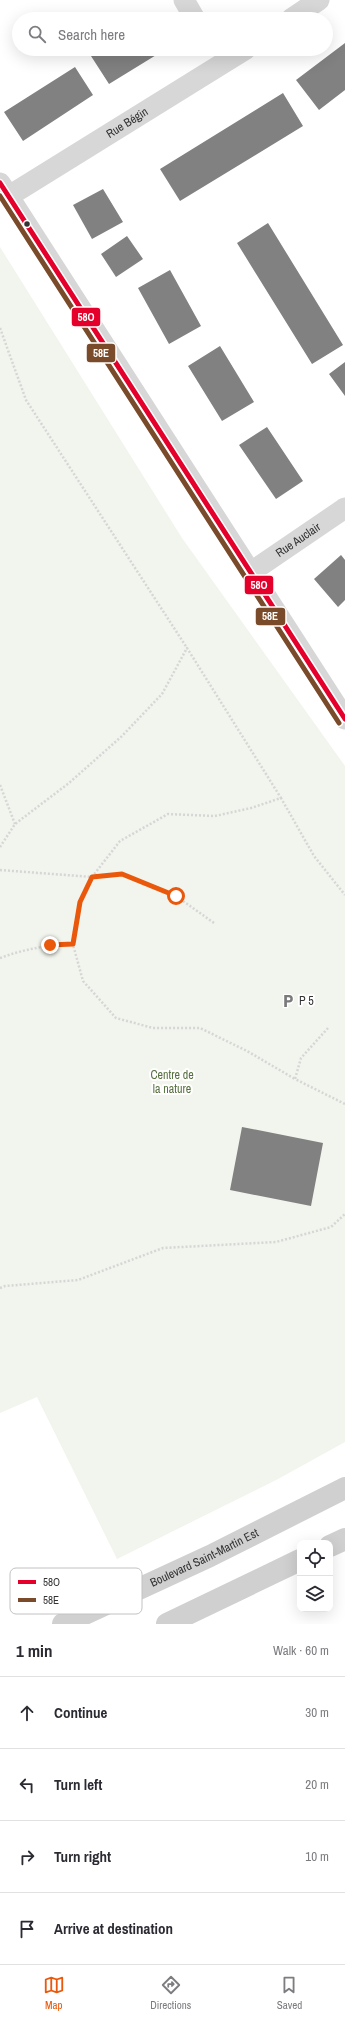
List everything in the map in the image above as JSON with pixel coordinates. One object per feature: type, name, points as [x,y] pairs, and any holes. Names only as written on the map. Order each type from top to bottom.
[{"type":"main road","name":"Boulevard Saint-Martin Est","points":[[142,1587],[210,1556],[345,1488]]},
{"type":"main road","points":[[333,1545],[345,1539]]},
{"type":"main road","points":[[167,1624],[297,1561]]},
{"type":"main road","name":"Boulevard Saint-Martin Est","points":[[63,1624],[85,1614]]},
{"type":"street","points":[[184,0],[191,12]]},
{"type":"street","points":[[301,12],[319,0]]},
{"type":"street","name":"Rue Bégin","points":[[4,190],[218,57]]},
{"type":"street","points":[[4,190],[345,719]]},
{"type":"street","name":"Rue Auclair","points":[[251,572],[345,508]]},
{"type":"path","points":[[0,328],[26,400],[187,648],[281,798],[314,856],[345,895]]},
{"type":"path","points":[[0,847],[15,824],[70,783],[122,736],[162,694],[187,648]]},
{"type":"path","points":[[0,785],[15,824]]},
{"type":"path","points":[[281,798],[251,808],[215,816],[168,814],[120,841],[92,877],[80,902],[73,944],[84,981],[116,1018],[153,1028],[200,1028],[247,1051],[295,1079],[345,1104]]},
{"type":"path","points":[[0,870],[92,877],[122,874],[176,896],[214,923]]},
{"type":"path","points":[[0,958],[15,952],[50,945],[73,944]]},
{"type":"path","points":[[295,1079],[301,1058],[328,1028]]},
{"type":"path","points":[[0,1288],[5,1286],[78,1280],[163,1248],[276,1242],[331,1227],[345,1214]]},
{"type":"green space","name":"Centre de la nature","points":[[0,247],[182,538],[345,766],[345,1442],[278,1479],[117,1559],[37,1397],[0,1413]]},
{"type":"building","points":[[345,43],[345,90],[319,110],[296,80],[328,56],[333,56],[333,52]]},
{"type":"building","points":[[91,56],[155,56],[109,84]]},
{"type":"building","points":[[75,67],[93,95],[23,141],[4,112]]},
{"type":"building","points":[[283,93],[303,126],[180,201],[160,169]]},
{"type":"building","points":[[103,189],[123,222],[92,239],[73,205]]},
{"type":"building","points":[[268,223],[343,345],[312,364],[237,243]]},
{"type":"building","points":[[127,236],[143,259],[116,277],[101,254]]},
{"type":"building","points":[[170,270],[201,326],[169,344],[138,288]]},
{"type":"building","points":[[220,346],[254,402],[222,421],[188,366]]},
{"type":"building","points":[[345,362],[345,396],[329,374]]},
{"type":"building","points":[[267,427],[303,481],[276,499],[239,445]]},
{"type":"building","points":[[341,555],[345,560],[345,600],[338,607],[314,579]]},
{"type":"building","points":[[242,1127],[323,1143],[311,1206],[230,1190]]},
{"type":"transit line","name":"58O","points":[[0,183],[345,719]]},
{"type":"transit line","name":"58E","points":[[0,196],[339,723]]},
{"type":"place","name":"P 5","points":[[288,1001]]},
{"type":"route","points":[[50,945],[73,944],[72,941],[80,902],[92,877],[122,874],[176,896]]}]
